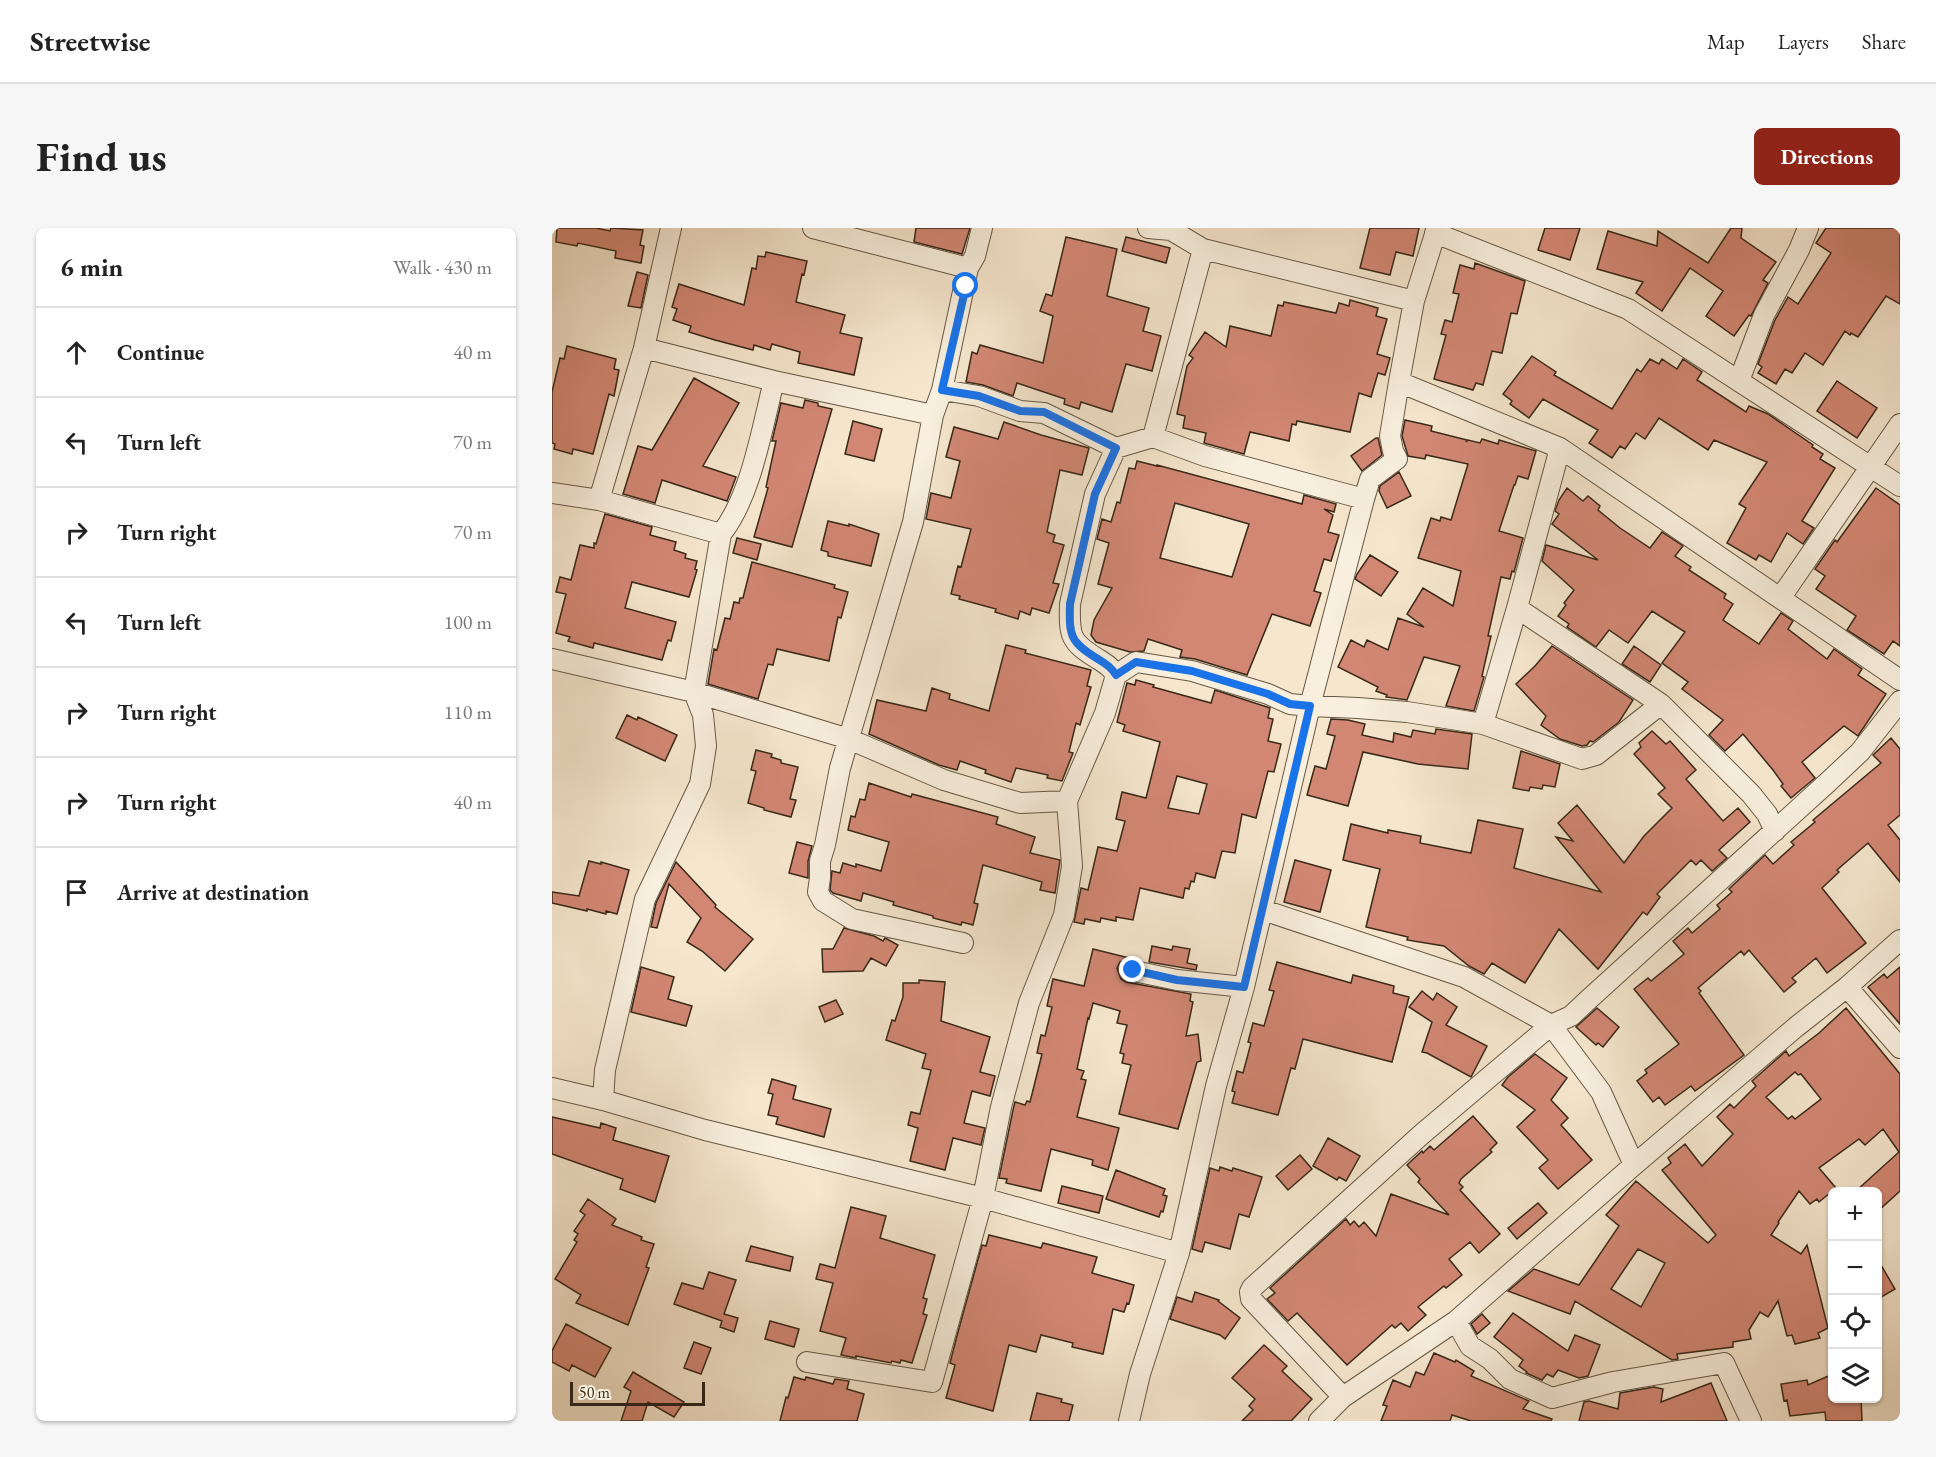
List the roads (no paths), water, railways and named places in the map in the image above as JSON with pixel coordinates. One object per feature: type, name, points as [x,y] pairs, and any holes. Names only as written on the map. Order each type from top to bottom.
[{"type":"street","points":[[599,500],[644,348],[670,228]]},
{"type":"street","points":[[813,228],[969,268]]},
{"type":"street","points":[[963,943],[852,919],[824,901],[818,892],[820,861],[835,791],[913,522],[933,415],[942,390],[969,268],[975,256],[982,228]]},
{"type":"street","points":[[1148,228],[1172,229],[1203,249],[1414,301]]},
{"type":"street","points":[[1739,381],[1764,315],[1799,250],[1808,228]]},
{"type":"street","points":[[1129,1421],[1140,1374],[1179,1253],[1216,1086],[1244,987],[1310,706],[1364,499],[1370,478],[1397,459],[1390,436],[1399,382],[1414,301],[1436,230],[1628,309],[1900,486]]},
{"type":"street","points":[[1153,437],[1203,249]]},
{"type":"street","points":[[644,348],[774,381],[933,415]]},
{"type":"street","points":[[603,1100],[605,1070],[645,899],[700,784],[706,746],[703,715],[694,692],[721,534],[729,523],[748,478],[774,381]]},
{"type":"street","points":[[1399,382],[1560,448],[1900,680]]},
{"type":"street","points":[[942,390],[979,396],[1020,411],[1044,412],[1116,448],[1153,437],[1205,456],[1364,499]]},
{"type":"street","points":[[1781,597],[1900,424]]},
{"type":"street","points":[[1116,448],[1095,494],[1070,604],[1073,639],[1082,649],[1112,668],[1116,675]]},
{"type":"street","points":[[1484,724],[1560,448]]},
{"type":"street","points":[[552,493],[599,500],[721,534]]},
{"type":"street","points":[[1517,608],[1662,704],[1752,794],[1767,814],[1775,831]]},
{"type":"street","points":[[552,658],[694,692],[849,739],[944,780],[1020,803],[1067,801]]},
{"type":"street","points":[[807,1362],[932,1382],[983,1198],[1001,1107],[1029,1003],[1064,915],[1072,866],[1067,801],[1105,713],[1116,675],[1136,662],[1192,671],[1268,694],[1290,704],[1407,712],[1484,724],[1582,759],[1596,755],[1662,704]]},
{"type":"street","points":[[1343,1397],[1251,1299],[1252,1288],[1422,1134],[1551,1025],[1571,1016],[1860,752],[1900,701]]},
{"type":"street","points":[[1263,910],[1464,977],[1551,1025],[1601,1092],[1634,1164]]},
{"type":"street","points":[[1319,1421],[1343,1397],[1456,1321],[1634,1164],[1796,1027],[1847,987],[1900,940]]},
{"type":"street","points":[[1129,970],[1177,980],[1244,987]]},
{"type":"street","points":[[1847,987],[1900,1048]]},
{"type":"street","points":[[552,1088],[603,1100],[705,1130],[983,1198],[1179,1253]]},
{"type":"street","points":[[1456,1321],[1470,1346],[1490,1359],[1510,1379],[1552,1398],[1613,1382],[1724,1363],[1751,1421]]}]
